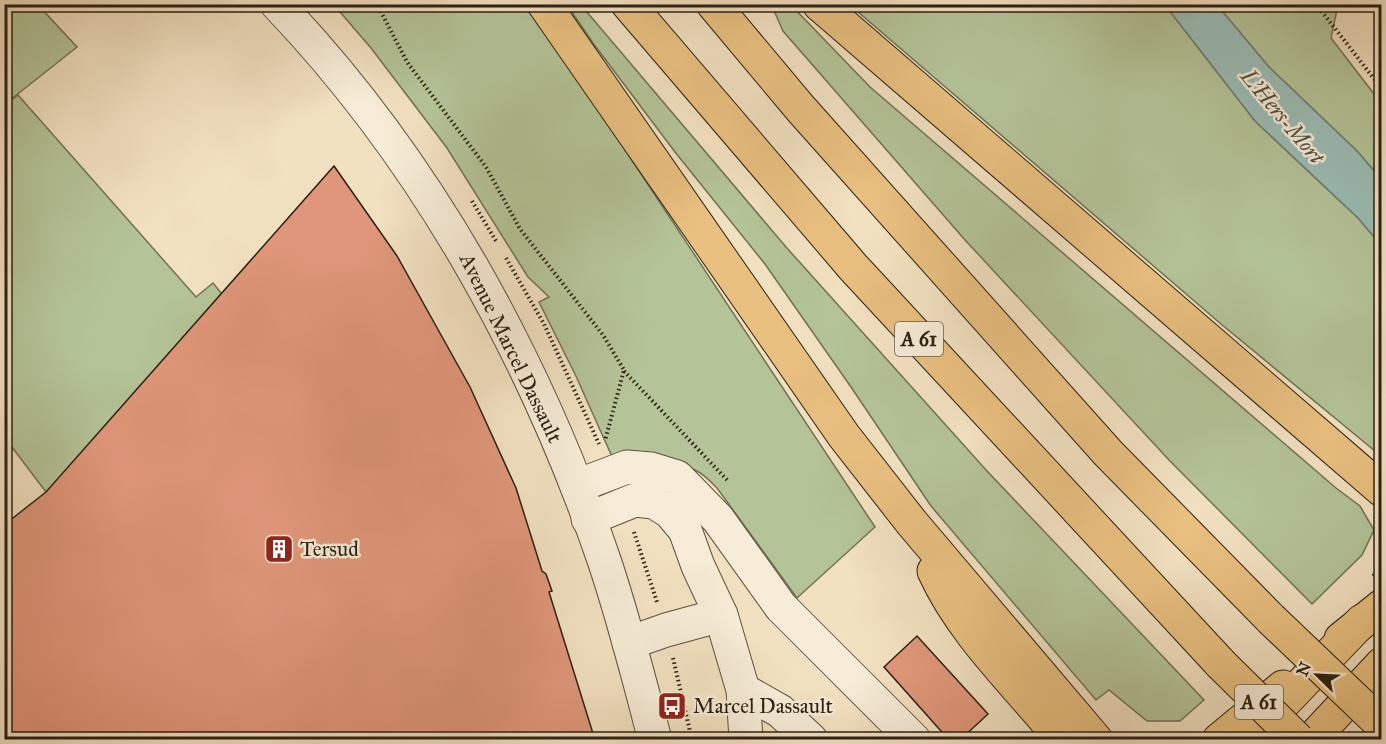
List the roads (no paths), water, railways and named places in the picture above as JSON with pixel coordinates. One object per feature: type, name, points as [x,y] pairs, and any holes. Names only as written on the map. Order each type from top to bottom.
[{"type":"main road","points":[[544,4],[844,436],[912,523],[1096,740]]},
{"type":"main road","name":"A 61","points":[[628,4],[853,267],[1221,664],[1298,740]]},
{"type":"main road","points":[[713,4],[809,118],[1108,453],[1271,619],[1382,725]]},
{"type":"main road","points":[[819,4],[1379,485]]},
{"type":"main road","points":[[912,523],[942,588],[974,636],[1062,740]]},
{"type":"main road","points":[[1220,740],[1372,614]]},
{"type":"main road","points":[[1248,740],[1372,614]]},
{"type":"main road","points":[[1311,740],[1382,664]]},
{"type":"main road","points":[[1320,740],[1382,689]]},
{"type":"street","name":"Avenue Marcel Dassault","points":[[277,4],[309,38],[424,188],[467,258],[505,328],[539,398],[577,486],[612,585],[655,740]]},
{"type":"street","points":[[577,486],[627,468],[651,469],[677,477],[718,519],[781,607],[914,740]]},
{"type":"street","points":[[588,519],[635,500],[654,502],[670,512],[686,530],[698,566],[720,615],[743,690],[746,740]]},
{"type":"street","points":[[628,643],[720,615]]},
{"type":"street","points":[[743,690],[780,711],[811,740]]},
{"type":"water","name":"L'Hers-Mort","points":[[1165,5],[1217,5],[1269,67],[1357,151],[1381,179],[1381,245],[1358,218],[1255,121]]},
{"type":"place","name":"Tersud","points":[[279,549]]},
{"type":"place","name":"Marcel Dassault","points":[[672,706]]}]
